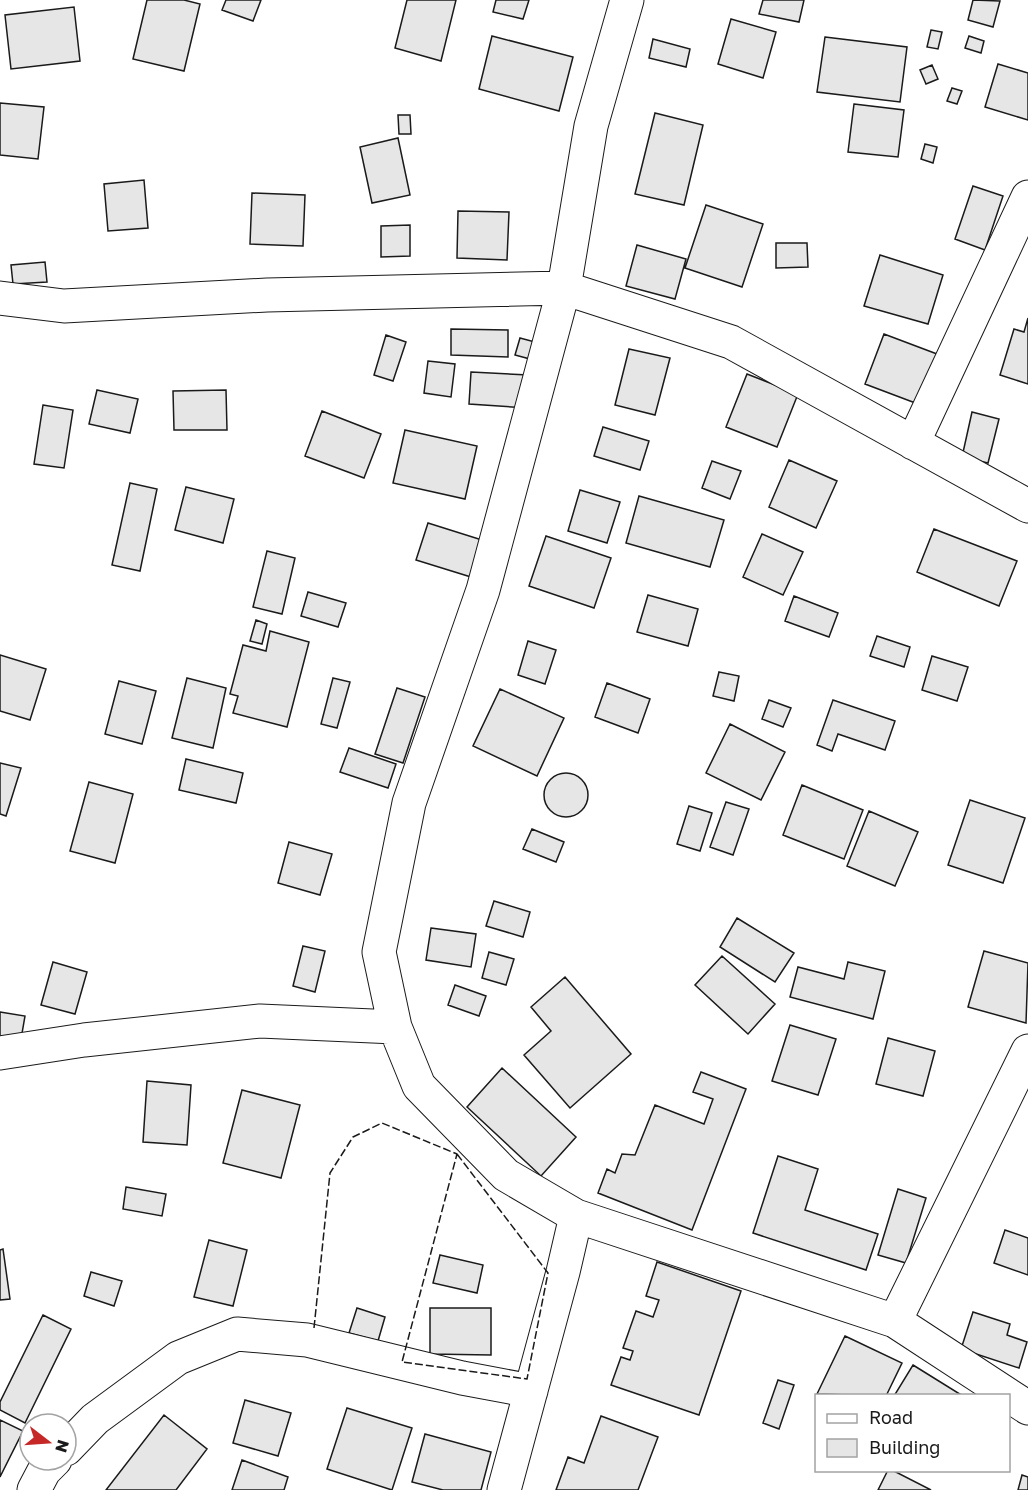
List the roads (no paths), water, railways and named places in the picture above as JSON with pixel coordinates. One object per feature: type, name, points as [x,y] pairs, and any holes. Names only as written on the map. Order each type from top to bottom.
[{"type":"street","points":[[627,0],[591,126],[564,288],[483,590],[409,803],[379,952],[395,1027],[419,1086],[506,1175],[576,1216],[896,1321],[1007,1394]]},
{"type":"street","points":[[913,443],[1028,197]]},
{"type":"street","points":[[0,298],[64,306],[267,295],[564,288],[731,342],[1028,506]]},
{"type":"street","points":[[0,1053],[260,1021],[395,1027]]},
{"type":"street","points":[[896,1321],[1028,1051]]},
{"type":"street","points":[[504,1490],[576,1216]]},
{"type":"street","points":[[78,1437],[96,1419],[178,1358],[237,1334],[307,1340],[462,1378],[531,1391]]},
{"type":"street","points":[[1010,1396],[1028,1408]]},
{"type":"street","points":[[34,1490],[43,1472]]}]
